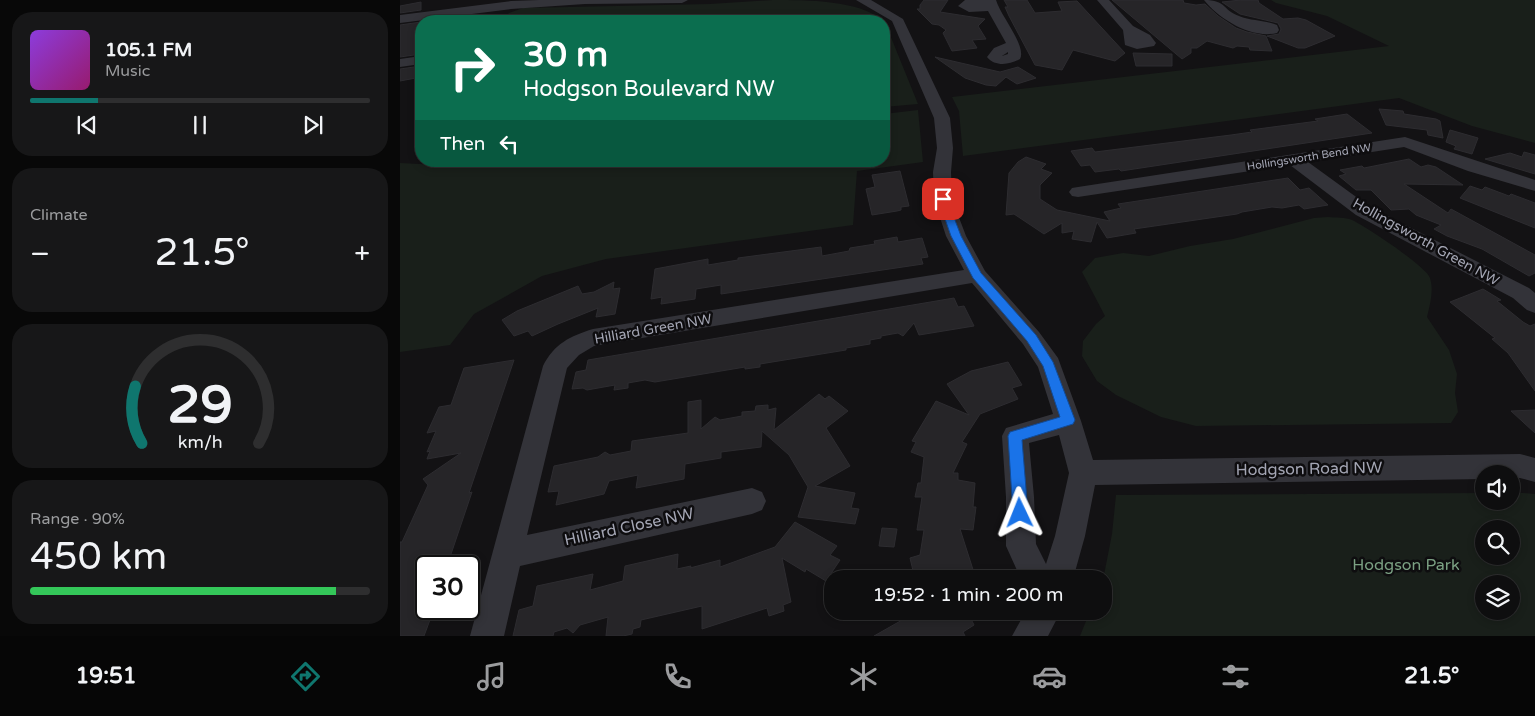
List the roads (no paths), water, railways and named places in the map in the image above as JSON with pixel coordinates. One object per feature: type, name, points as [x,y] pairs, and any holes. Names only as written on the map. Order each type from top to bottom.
[{"type":"street","points":[[430,15],[496,6],[585,0],[682,0]]},
{"type":"street","points":[[862,0],[890,15]]},
{"type":"street","points":[[1103,0],[1129,30]]},
{"type":"street","points":[[1210,0],[1235,18]]},
{"type":"street","points":[[991,3],[1013,45]]},
{"type":"street","points":[[502,15],[511,5]]},
{"type":"street","points":[[490,15],[496,6]]},
{"type":"street","points":[[890,15],[897,19],[942,118],[945,148],[942,172],[943,199],[956,236],[977,275],[1022,326],[1049,365],[1068,420],[1083,473],[1070,536],[1060,570]]},
{"type":"street","points":[[400,19],[415,17]]},
{"type":"street","points":[[400,63],[415,61]]},
{"type":"street","name":"Hollingsworth Bend NW","points":[[1078,192],[1405,142],[1459,162],[1535,186]]},
{"type":"street","name":"Hollingsworth Green NW","points":[[1295,160],[1363,211],[1521,293],[1535,304]]},
{"type":"street","name":"Hilliard Green NW","points":[[487,636],[554,366],[560,356],[576,344],[593,338],[977,275]]},
{"type":"street","points":[[1033,570],[1021,546],[1020,497],[1015,436],[1068,420]]},
{"type":"street","name":"Hodgson Road NW","points":[[1083,473],[1520,466],[1535,470]]},
{"type":"street","name":"Hilliard Close NW","points":[[507,554],[752,501]]},
{"type":"street","points":[[1029,636],[1039,620]]},
{"type":"park label","name":"Hodgson Park","points":[[1406,565]]}]
